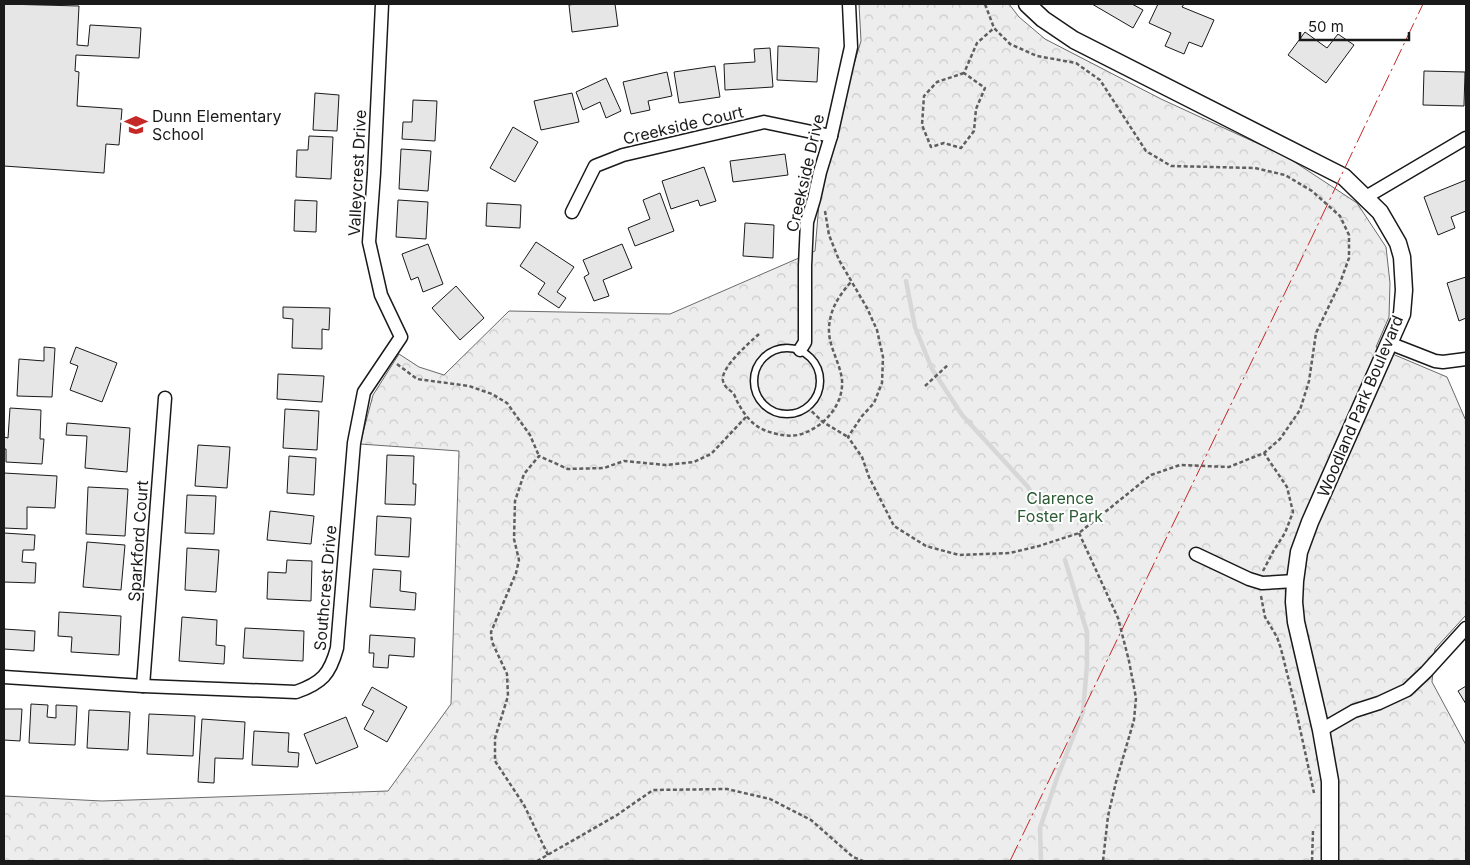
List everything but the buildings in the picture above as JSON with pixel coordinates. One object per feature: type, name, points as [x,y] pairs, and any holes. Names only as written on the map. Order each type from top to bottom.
[{"type":"street","name":"Valleycrest Drive","points":[[382,4],[369,242],[381,295],[401,337]]},
{"type":"street","name":"Creekside Drive","points":[[800,350],[805,342],[807,222],[831,136],[851,47],[848,4]]},
{"type":"street","name":"Woodland Park Boulevard","points":[[1027,4],[1043,19],[1074,40],[1344,177],[1366,196],[1380,212],[1398,242],[1402,257],[1404,290],[1402,314],[1310,522],[1299,552],[1294,581],[1296,622],[1321,730],[1330,781],[1330,861]]},
{"type":"street","name":"Creekside Court","points":[[572,212],[595,166],[623,155],[764,122],[831,136]]},
{"type":"street","points":[[1366,196],[1466,138]]},
{"type":"street","name":"Southcrest Drive","points":[[4,677],[143,686],[296,692],[309,688],[321,680],[332,666],[337,648],[354,443],[364,392],[401,337]]},
{"type":"street","points":[[1389,343],[1435,361],[1443,362],[1466,359]]},
{"type":"street","name":"Sparkford Court","points":[[143,686],[165,398]]},
{"type":"street","points":[[1196,554],[1249,579],[1262,583],[1294,581]]},
{"type":"street","points":[[1321,730],[1354,711],[1379,703],[1407,690],[1466,628]]},
{"type":"lane","points":[[791,348],[800,350],[814,361],[820,378],[817,395],[807,407],[793,414],[777,413],[762,403],[754,387],[756,370],[766,355],[774,350],[791,348]]},
{"type":"path","points":[[807,407],[823,422],[848,436],[862,457],[869,477],[894,526],[926,546],[958,555],[1010,553],[1079,533],[1150,475],[1180,465],[1229,467],[1264,453],[1280,439],[1300,410],[1309,381],[1316,333],[1340,283],[1349,258],[1349,235],[1340,216],[1312,191],[1284,175],[1255,168],[1172,166],[1146,151],[1100,80],[1076,63],[1037,56],[1010,44],[994,28],[985,4]]},
{"type":"path","points":[[964,73],[985,88],[976,109],[974,131],[961,148],[944,142],[931,147],[922,124],[924,96],[937,82],[964,73],[977,43],[994,28]]},
{"type":"path","points":[[824,205],[829,235],[839,260],[877,330],[883,358],[882,383],[874,403],[848,436]]},
{"type":"path","points":[[759,334],[727,367],[723,376],[725,386],[733,393],[746,416],[761,428],[778,435],[797,435],[814,429],[829,417],[838,400],[842,382],[829,329],[832,311],[840,295],[852,281]]},
{"type":"path","points":[[394,362],[417,378],[468,386],[492,394],[507,402],[530,435],[539,456],[568,469],[604,468],[624,461],[666,465],[694,462],[711,454],[746,416]]},
{"type":"path","points":[[925,386],[949,364]]},
{"type":"path","points":[[539,456],[524,474],[515,501],[514,539],[518,560],[516,573],[491,632],[492,642],[508,674],[508,696],[495,738],[495,761],[524,805],[548,855]]},
{"type":"path","points":[[1079,533],[1118,618],[1130,661],[1136,698],[1134,720],[1108,816],[1103,861]]},
{"type":"path","points":[[537,861],[618,815],[653,790],[726,789],[770,799],[811,820],[853,857],[863,861]]},
{"type":"green space","name":"Clarence Foster Park","points":[[859,4],[1009,4],[1019,17],[1045,39],[1161,99],[1287,157],[1357,203],[1386,247],[1390,283],[1389,317],[1376,347],[1447,377],[1466,421],[1466,615],[1435,649],[1432,682],[1466,745],[1466,861],[4,861],[4,796],[102,801],[388,791],[451,704],[459,451],[360,444],[373,395],[399,354],[419,367],[444,375],[509,311],[670,314],[815,251],[819,203],[834,130],[861,41]]},
{"type":"waterway","points":[[906,281],[915,327],[932,369],[962,415],[1028,487],[1052,529]]},
{"type":"waterway","points":[[1041,861],[1040,828],[1083,712],[1087,665],[1087,632],[1065,560]]},
{"type":"power","points":[[1010,861],[1423,4]]},
{"type":"place","name":"Dunn Elementary School","points":[[136,125]]}]
